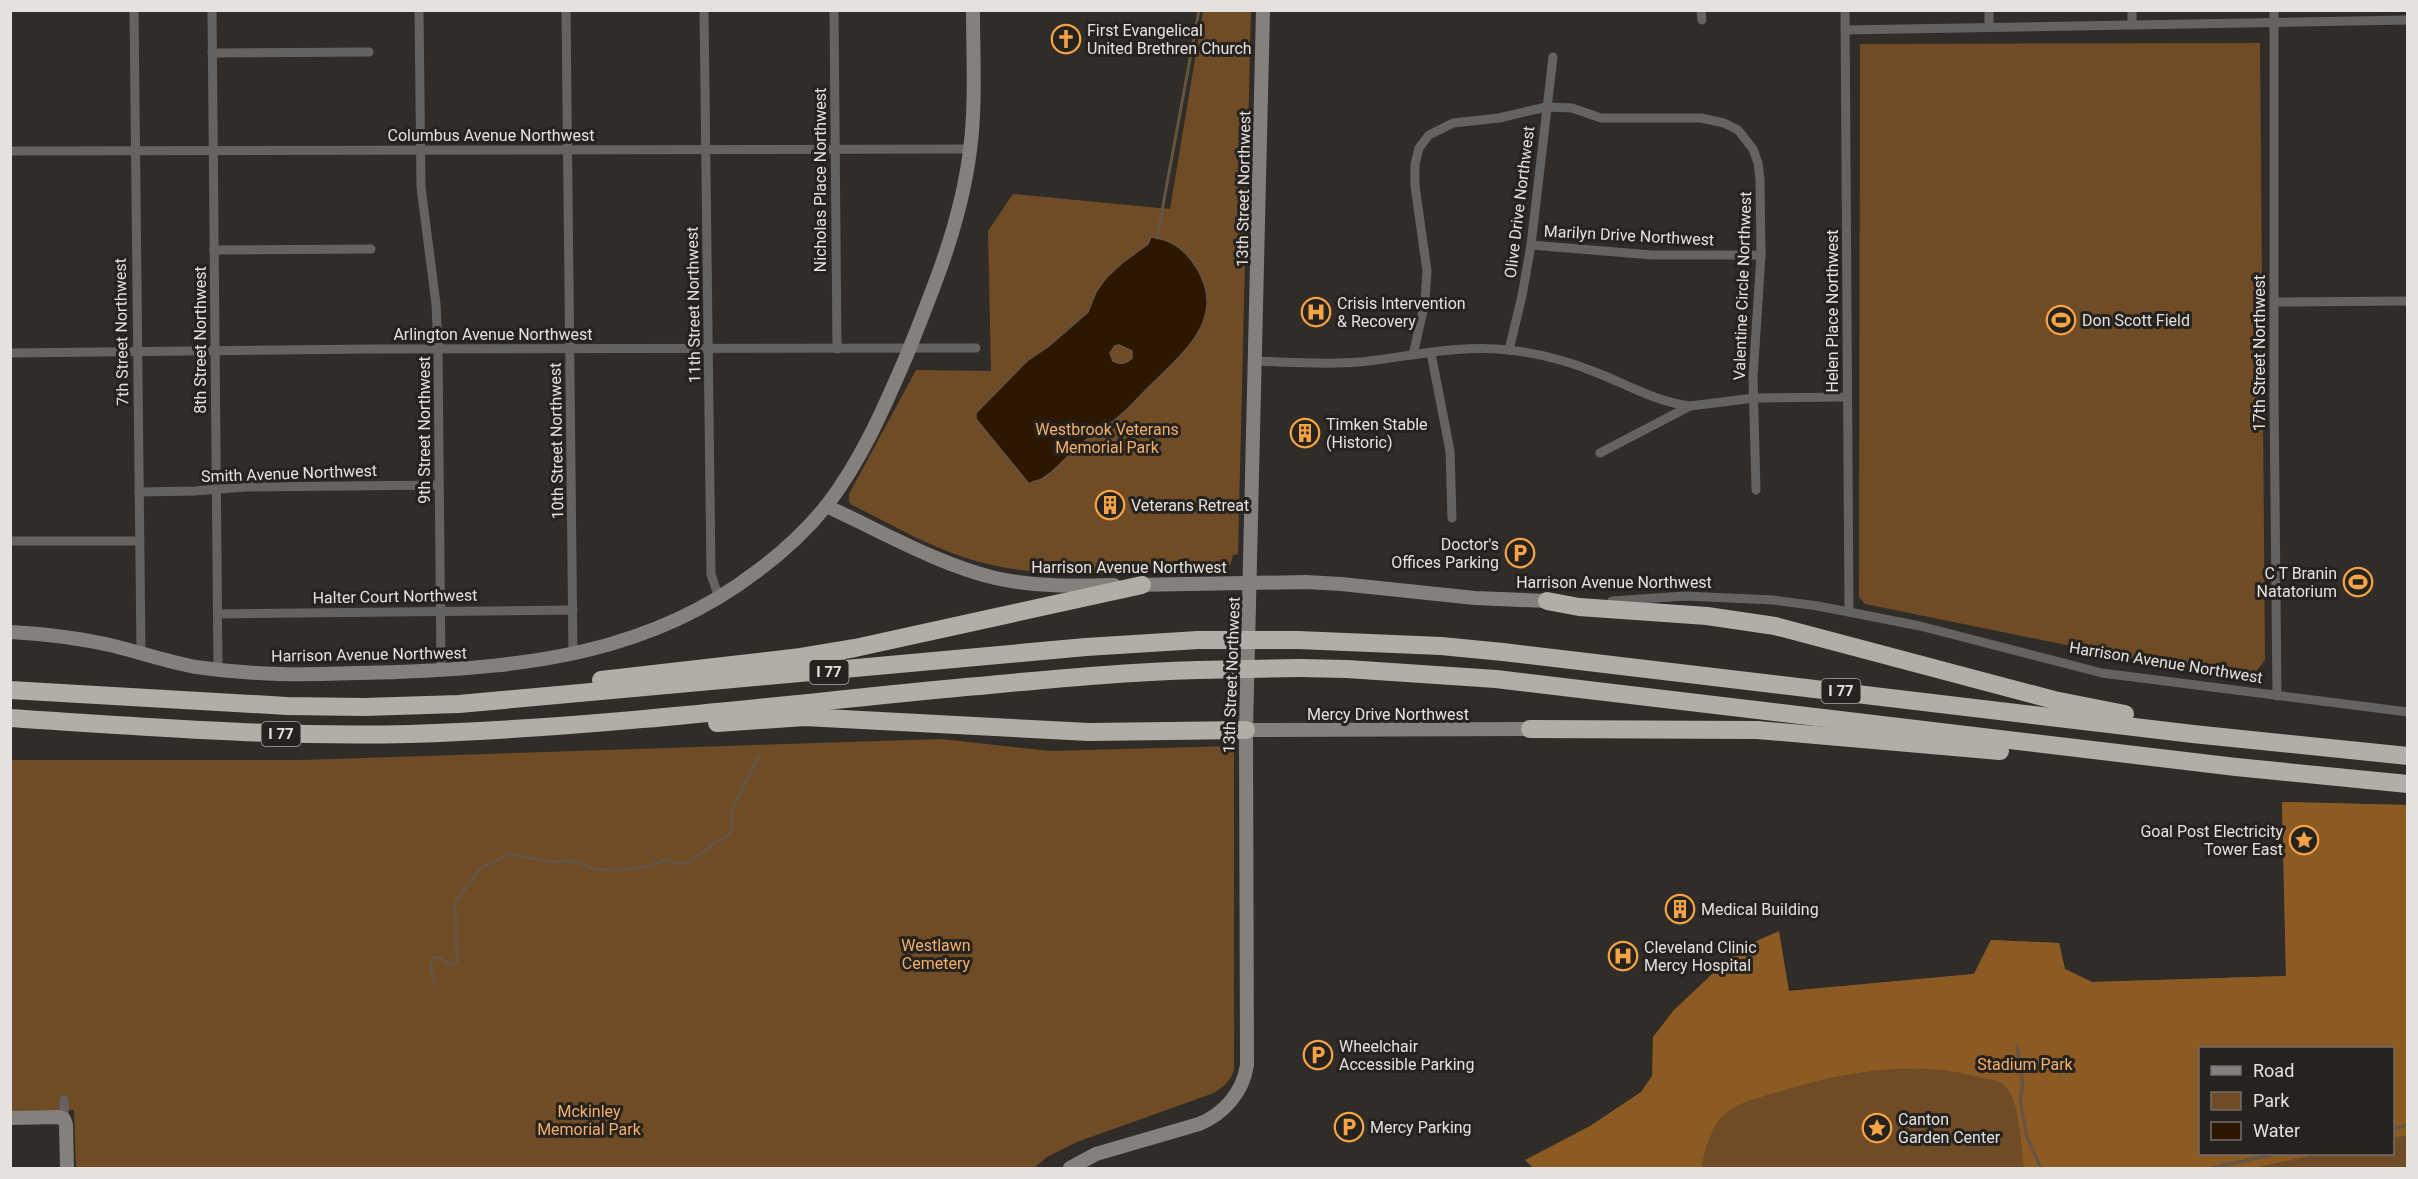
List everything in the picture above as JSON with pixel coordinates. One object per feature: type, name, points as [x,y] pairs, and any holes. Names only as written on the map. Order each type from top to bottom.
[{"type":"highway","points":[[459,704],[553,685],[709,669],[855,648],[1142,585]]},
{"type":"highway","points":[[1547,601],[1580,607],[1687,614],[1775,626],[2054,700],[2115,713],[2337,739],[2384,754]]},
{"type":"highway","name":"I 77","points":[[10,690],[275,706],[364,707],[459,704],[1086,647],[1198,640],[1298,640],[1441,646],[1503,652],[2408,756]]},
{"type":"highway","name":"I 77","points":[[10,718],[284,734],[411,734],[551,726],[1084,676],[1198,670],[1347,669],[1496,679],[2125,754],[2408,784]]},
{"type":"highway","points":[[551,726],[605,732],[805,717],[1089,732],[1246,730]]},
{"type":"highway","points":[[1530,729],[1757,730],[2004,751],[2125,754]]},
{"type":"main road","name":"Harrison Avenue Northwest","points":[[10,632],[65,636],[218,670],[309,674],[441,670],[524,663],[573,655],[641,635],[698,611],[719,598],[791,543],[826,506],[875,426],[909,349],[950,243],[962,197],[971,148],[973,10]]},
{"type":"main road","name":"13th Street Northwest","points":[[1070,1168],[1096,1154],[1205,1122],[1223,1110],[1240,1088],[1248,1058],[1246,730],[1263,10]]},
{"type":"main road","name":"Harrison Avenue Northwest","points":[[826,506],[939,558],[994,578],[1060,587],[1251,583],[1341,584],[1475,598],[1547,601]]},
{"type":"main road","name":"Mercy Drive Northwest","points":[[1246,730],[1530,729]]},
{"type":"main road","points":[[10,1118],[58,1117],[64,1119],[67,1168]]},
{"type":"street","name":"7th Street Northwest","points":[[134,10],[141,653]]},
{"type":"street","name":"8th Street Northwest","points":[[212,10],[218,670]]},
{"type":"street","name":"9th Street Northwest","points":[[419,10],[421,187],[436,304],[438,349],[441,670]]},
{"type":"street","name":"10th Street Northwest","points":[[566,10],[573,655]]},
{"type":"street","name":"11th Street Northwest","points":[[705,10],[711,574],[719,598]]},
{"type":"street","name":"Nicholas Place Northwest","points":[[834,10],[837,349]]},
{"type":"street","name":"Helen Place Northwest","points":[[1845,10],[1849,611]]},
{"type":"street","points":[[1989,10],[1989,27]]},
{"type":"street","points":[[2132,10],[2132,25]]},
{"type":"street","name":"17th Street Northwest","points":[[2274,10],[2277,696]]},
{"type":"street","points":[[1845,30],[2408,20]]},
{"type":"street","points":[[212,53],[369,52]]},
{"type":"street","name":"Olive Drive Northwest","points":[[1509,350],[1531,245],[1553,57]]},
{"type":"street","name":"Valentine Circle Northwest","points":[[1413,355],[1425,302],[1426,279],[1414,174],[1419,148],[1429,135],[1444,126],[1499,118],[1546,107],[1572,108],[1601,118],[1701,118],[1732,126],[1748,142],[1758,164],[1761,255],[1754,399],[1756,490]]},
{"type":"street","name":"Columbus Avenue Northwest","points":[[10,151],[971,148]]},
{"type":"street","name":"Marilyn Drive Northwest","points":[[1531,245],[1652,255],[1761,255]]},
{"type":"street","points":[[214,250],[371,249]]},
{"type":"street","points":[[2274,302],[2408,302]]},
{"type":"street","name":"Arlington Avenue Northwest","points":[[10,353],[976,348]]},
{"type":"street","points":[[1255,361],[1350,363],[1480,348],[1509,350],[1563,361],[1672,404],[1690,406],[1754,399],[1847,397]]},
{"type":"street","points":[[1431,353],[1450,451],[1452,518]]},
{"type":"street","points":[[1600,453],[1690,406]]},
{"type":"street","name":"Smith Avenue Northwest","points":[[140,492],[244,487],[439,484]]},
{"type":"street","points":[[10,541],[140,541]]},
{"type":"street","name":"Harrison Avenue Northwest","points":[[1547,601],[1621,601],[1685,596],[1773,600],[1849,611],[1920,626],[2102,673],[2408,712]]},
{"type":"street","name":"Halter Court Northwest","points":[[218,614],[573,610]]},
{"type":"street","points":[[64,1100],[64,1119]]},
{"type":"green space","name":"Westbrook Veterans Memorial Park","points":[[1203,11],[1251,11],[1238,554],[1233,555],[1230,566],[1221,570],[1124,574],[1058,574],[1025,571],[993,565],[949,552],[920,540],[852,505],[849,502],[849,494],[916,370],[991,371],[988,231],[1013,194],[1170,209]]},
{"type":"green space","name":"Don Scott Field","points":[[2260,43],[2265,660],[2248,682],[1865,604],[1859,597],[1860,44]]},
{"type":"green space","name":"Westlawn Cemetery","points":[[941,739],[1050,751],[1234,746],[1234,1070],[1224,1086],[1214,1093],[1077,1142],[1047,1157],[1034,1168],[76,1168],[74,1110],[11,1111],[10,760],[301,760]]},
{"type":"green space","name":"Stadium Park","points":[[2282,802],[2407,805],[2407,1168],[1626,1168],[1788,991],[1974,974],[1991,940],[2059,943],[2065,969],[2092,982],[2286,976]]},
{"type":"green space","name":"Stadium Park","points":[[2282,802],[2407,805],[2407,1135],[2394,1138],[2394,1047],[2199,1047],[2199,1155],[2314,1155],[2253,1168],[2024,1168],[2017,1112],[2010,1092],[2005,1086],[1993,1080],[1954,1072],[1903,1069],[1878,1070],[1827,1079],[1739,1105],[1727,1112],[1716,1124],[1709,1138],[1701,1168],[1533,1168],[1525,1160],[1590,1126],[1641,1092],[1652,1076],[1653,1037],[1674,1010],[1729,958],[1752,943],[1779,931],[1789,991],[1974,974],[1991,940],[2059,943],[2065,969],[2092,982],[2286,976]]},
{"type":"water","points":[[1151,237],[1172,243],[1189,257],[1198,270],[1205,287],[1207,303],[1205,318],[1199,331],[1179,357],[1119,416],[1083,442],[1048,475],[1029,484],[976,419],[976,413],[1027,361],[1049,346],[1088,312],[1096,292],[1106,278],[1148,244]],"holes":[[[1119,345],[1132,351],[1132,358],[1121,363],[1113,361],[1110,353],[1115,346]]]},
{"type":"waterway","points":[[1157,238],[1199,10]]},
{"type":"waterway","points":[[435,983],[430,966],[434,957],[439,957],[451,966],[457,963],[455,902],[481,868],[511,854],[551,862],[570,860],[594,869],[616,871],[648,866],[667,859],[676,864],[690,862],[716,842],[728,836],[732,830],[732,810],[759,756]]},
{"type":"waterway","points":[[2017,1046],[2023,1086],[2020,1100],[2027,1137],[2041,1168]]},
{"type":"waterway","points":[[2394,1128],[2408,1125]]},
{"type":"waterway","points":[[2211,1168],[2271,1155]]},
{"type":"place","name":"First Evangelical United Brethren Church","points":[[1066,39]]},
{"type":"place","name":"Crisis Intervention & Recovery","points":[[1316,312]]},
{"type":"place","name":"Don Scott Field","points":[[2061,320]]},
{"type":"place","name":"Timken Stable (Historic)","points":[[1305,433]]},
{"type":"place","name":"Veterans Retreat","points":[[1110,505]]},
{"type":"place","name":"Doctor's Offices Parking","points":[[1520,553]]},
{"type":"place","name":"C T Branin Natatorium","points":[[2358,582]]},
{"type":"place","name":"Goal Post Electricity Tower East","points":[[2304,840]]},
{"type":"place","name":"Medical Building","points":[[1680,909]]},
{"type":"place","name":"Cleveland Clinic Mercy Hospital","points":[[1623,956]]},
{"type":"place","name":"Wheelchair Accessible Parking","points":[[1318,1055]]},
{"type":"place","name":"Mercy Parking","points":[[1349,1127]]},
{"type":"place","name":"Canton Garden Center","points":[[1877,1128]]},
{"type":"park label","name":"Mckinley Memorial Park","points":[[589,1120]]}]
